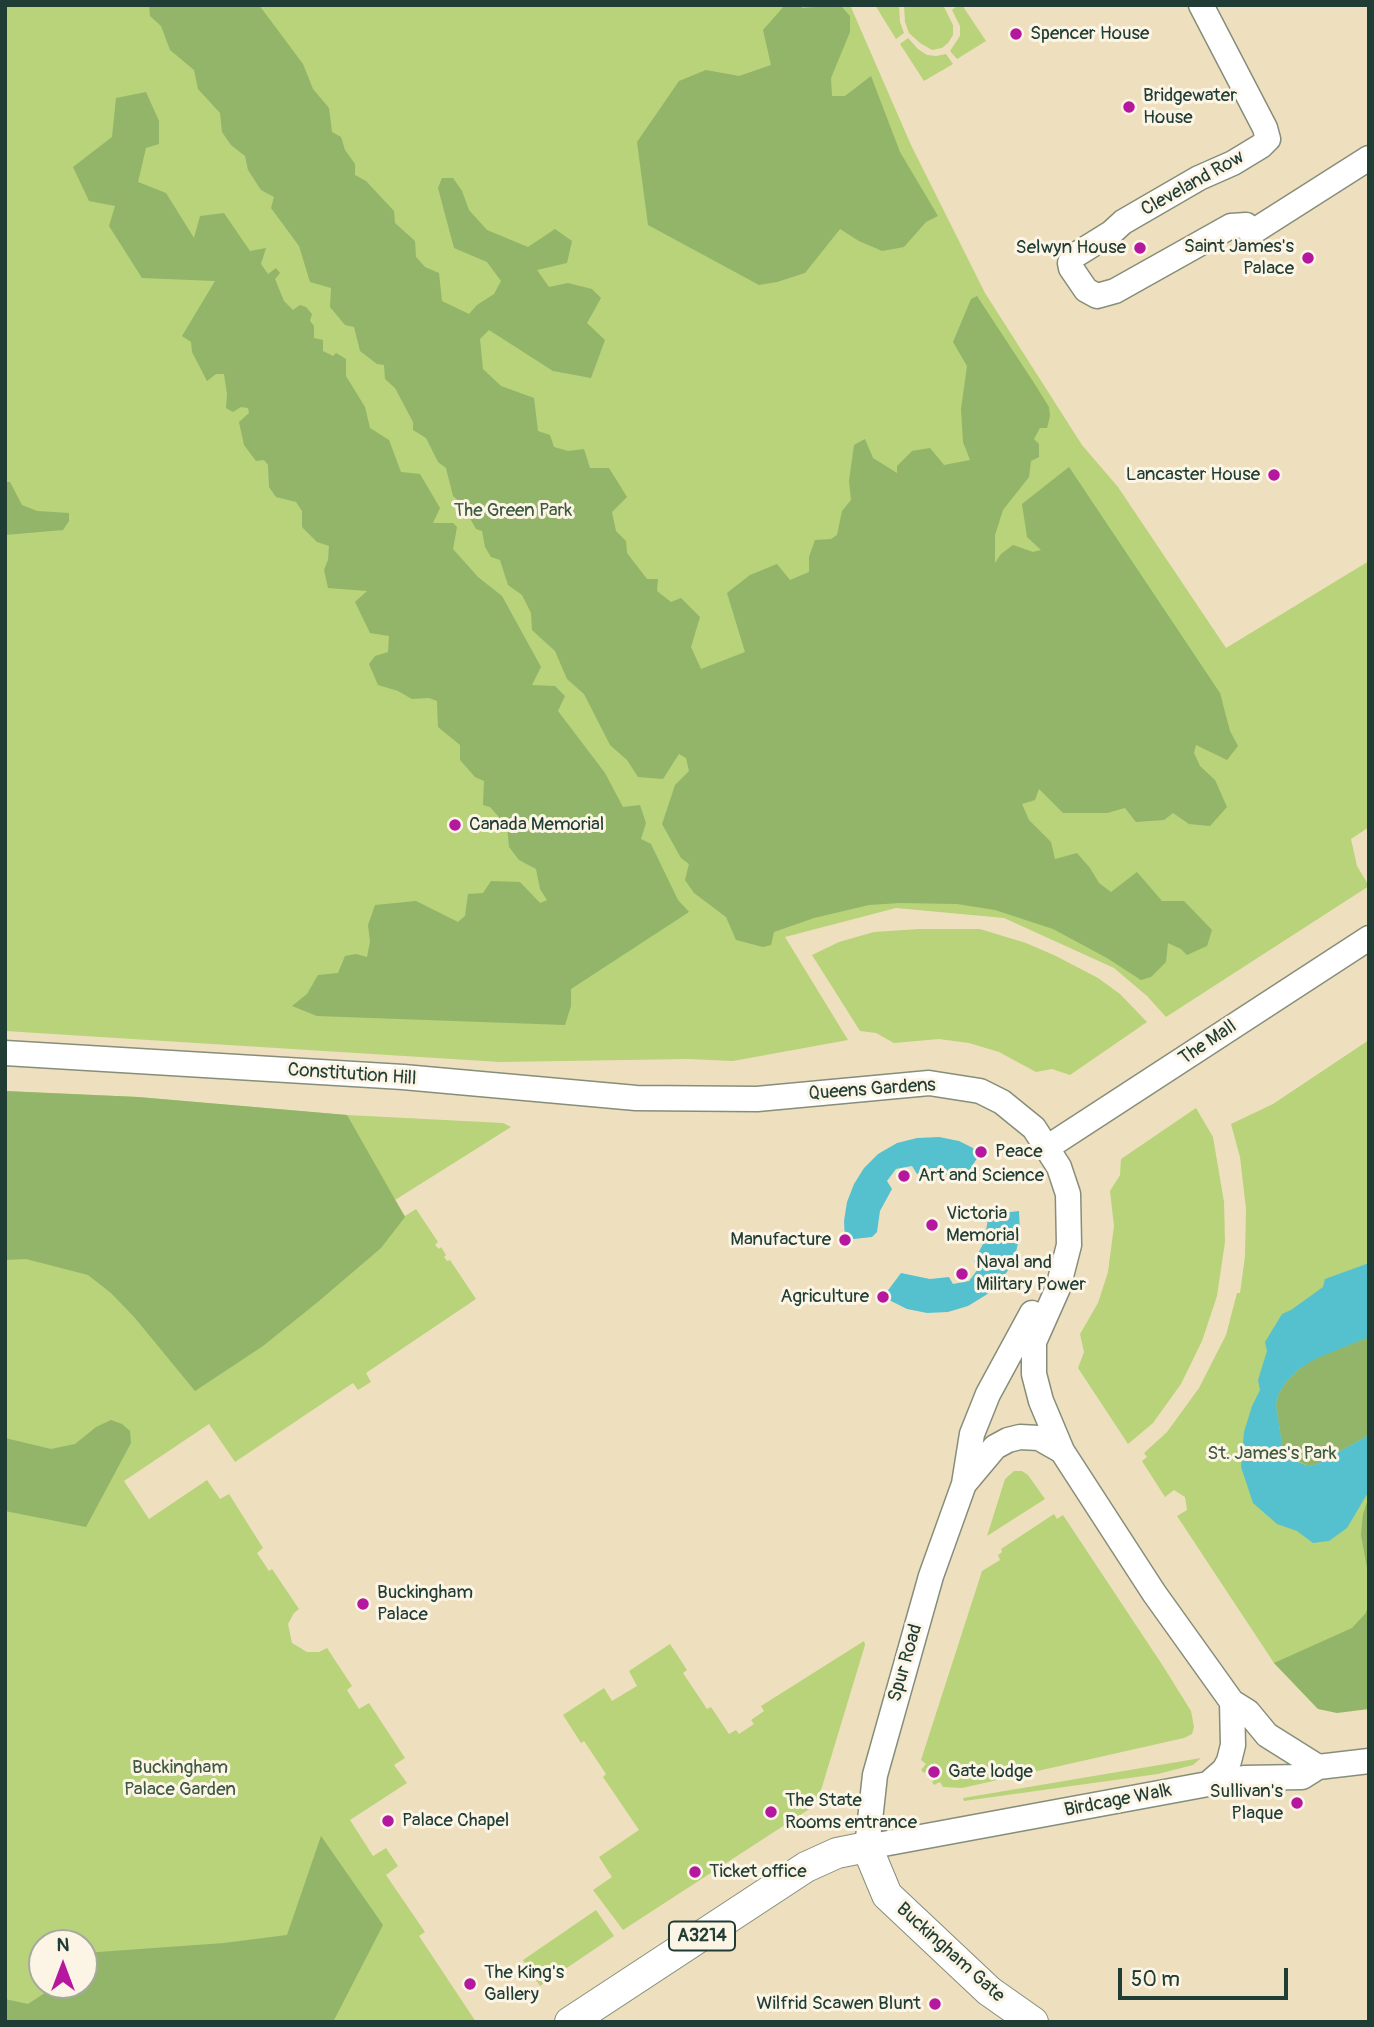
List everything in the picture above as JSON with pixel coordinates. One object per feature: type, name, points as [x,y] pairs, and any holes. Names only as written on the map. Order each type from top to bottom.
[{"type":"main road","name":"A3214","points":[[576,2020],[806,1867],[837,1853],[867,1847]]},
{"type":"main road","name":"Buckingham Gate","points":[[867,1847],[881,1886],[893,1902],[989,1991],[1033,2022]]},
{"type":"street","name":"Cleveland Row","points":[[1201,5],[1265,128],[1268,139],[1242,157],[1124,222],[1074,256],[1070,263],[1071,268],[1086,290],[1097,296],[1115,292],[1231,226],[1246,225],[1251,233],[1369,158]]},
{"type":"street","name":"The Mall","points":[[1048,1147],[1369,938]]},
{"type":"street","name":"Constitution Hill","points":[[5,1053],[403,1077],[582,1094],[698,1100]]},
{"type":"street","name":"Queens Gardens","points":[[698,1100],[757,1099],[929,1083],[980,1091],[1002,1102],[1034,1128],[1059,1167],[1068,1194],[1069,1245],[1058,1287],[1034,1342],[1036,1383],[1062,1451]]},
{"type":"street","name":"Queens Gardens","points":[[964,1484],[972,1434],[988,1394],[1069,1245]]},
{"type":"street","points":[[964,1484],[995,1447],[1008,1440],[1020,1437],[1039,1438],[1062,1451],[1154,1593],[1232,1702],[1248,1712],[1267,1735],[1318,1767]]},
{"type":"street","name":"Spur Road","points":[[867,1847],[875,1775],[931,1576],[964,1484]]},
{"type":"street","points":[[1208,1784],[1224,1770],[1229,1761],[1233,1745],[1232,1702]]},
{"type":"street","name":"Birdcage Walk","points":[[867,1847],[1208,1784],[1244,1778],[1302,1777],[1318,1767],[1369,1761]]},
{"type":"green space","name":"The Green Park","points":[[5,5],[850,5],[911,145],[985,293],[1082,445],[1118,487],[1226,648],[1369,561],[1369,827],[1351,839],[1357,866],[1369,886],[1166,1017],[1147,996],[1114,968],[1004,918],[896,908],[785,937],[848,1040],[733,1061],[688,1059],[500,1062],[5,1031]]},
{"type":"green space","points":[[149,5],[259,5],[303,64],[313,89],[329,108],[332,132],[341,137],[345,150],[355,164],[355,175],[366,181],[394,211],[395,223],[415,241],[416,257],[425,267],[439,273],[442,301],[469,314],[494,294],[501,281],[487,262],[454,248],[438,188],[442,178],[453,178],[462,191],[469,210],[487,230],[528,247],[555,229],[572,241],[567,263],[537,270],[549,287],[568,283],[592,289],[601,298],[587,323],[605,340],[591,378],[553,371],[489,330],[480,339],[483,369],[501,386],[534,398],[538,431],[550,435],[554,447],[568,451],[584,449],[590,468],[609,468],[627,497],[612,512],[616,531],[626,541],[627,553],[647,579],[658,579],[657,591],[671,602],[681,598],[700,617],[691,647],[701,669],[745,652],[727,593],[750,575],[777,564],[790,580],[809,572],[809,557],[815,540],[831,539],[837,535],[842,511],[851,500],[849,481],[854,445],[865,439],[873,458],[897,473],[897,466],[912,451],[930,448],[944,465],[970,460],[963,442],[961,409],[967,366],[953,342],[971,299],[977,296],[1049,407],[1050,416],[1047,428],[1040,428],[1034,439],[1039,444],[1039,457],[1031,461],[1029,477],[1003,510],[995,535],[995,563],[1001,554],[1013,545],[1033,552],[1041,550],[1027,537],[1022,504],[1069,467],[1220,693],[1230,731],[1238,746],[1227,760],[1196,745],[1194,753],[1200,766],[1215,780],[1227,807],[1210,826],[1189,824],[1173,813],[1164,820],[1136,822],[1125,808],[1107,813],[1063,813],[1039,789],[1035,800],[1022,804],[1029,820],[1051,842],[1055,859],[1077,853],[1099,883],[1111,892],[1137,872],[1162,901],[1184,901],[1212,930],[1207,946],[1187,955],[1168,943],[1166,962],[1151,977],[1141,980],[1053,929],[995,910],[957,904],[900,903],[869,905],[814,918],[774,932],[771,945],[763,947],[736,940],[726,917],[694,893],[685,880],[689,864],[681,858],[662,824],[675,785],[689,771],[686,758],[679,754],[663,779],[638,777],[627,760],[610,745],[584,694],[567,679],[555,651],[532,630],[531,613],[522,595],[508,585],[500,560],[491,557],[485,547],[482,531],[476,529],[462,504],[453,496],[446,468],[438,462],[426,438],[413,430],[413,422],[395,388],[385,379],[384,365],[377,364],[360,351],[354,327],[345,325],[330,307],[331,288],[310,282],[299,246],[271,208],[274,197],[261,190],[248,170],[245,156],[231,145],[222,132],[220,113],[198,89],[194,70],[170,50],[161,26],[150,16]]},
{"type":"green space","points":[[785,5],[801,5],[802,8],[840,5],[850,16],[850,32],[831,78],[832,96],[845,96],[871,76],[900,152],[938,216],[926,222],[904,247],[882,251],[840,229],[805,273],[759,285],[648,225],[637,142],[679,81],[706,70],[739,76],[771,65],[763,30]]},
{"type":"green space","points":[[875,5],[899,5],[904,33],[896,39]]},
{"type":"green space","points":[[904,5],[943,5],[953,25],[953,35],[948,43],[942,48],[932,50],[920,43],[909,33]]},
{"type":"green space","points":[[962,5],[986,41],[957,59],[950,51],[960,36],[960,26],[952,10]]},
{"type":"green space","points":[[908,38],[927,55],[946,54],[953,64],[924,81],[900,44]]},
{"type":"green space","points":[[146,92],[159,121],[159,144],[146,148],[138,182],[166,193],[194,238],[200,216],[224,213],[250,251],[266,248],[261,264],[268,274],[276,268],[280,273],[275,279],[284,301],[293,310],[300,305],[306,307],[312,314],[310,321],[314,326],[314,338],[323,340],[323,351],[333,356],[336,353],[346,359],[346,376],[365,407],[370,428],[389,440],[401,472],[420,474],[440,508],[433,523],[453,523],[457,527],[453,549],[478,577],[502,596],[541,667],[532,685],[555,686],[565,696],[558,711],[605,773],[623,807],[640,805],[646,823],[641,839],[651,844],[678,900],[689,912],[571,989],[571,1006],[565,1025],[317,1016],[292,1006],[307,994],[318,975],[338,973],[345,956],[356,954],[367,957],[370,942],[368,925],[375,905],[416,901],[458,922],[465,916],[468,894],[483,893],[491,881],[520,882],[540,903],[547,900],[540,889],[536,869],[519,860],[509,847],[507,826],[490,807],[483,805],[484,781],[475,777],[460,760],[460,745],[438,727],[437,701],[429,698],[412,699],[378,685],[369,664],[375,656],[388,652],[389,636],[370,633],[355,602],[367,591],[328,588],[324,570],[329,546],[317,542],[302,527],[302,511],[296,502],[276,497],[269,487],[268,465],[264,460],[256,461],[244,445],[239,422],[249,413],[248,408],[241,407],[233,412],[226,408],[224,374],[216,374],[207,381],[192,352],[191,342],[182,336],[215,281],[142,278],[109,226],[115,206],[89,201],[73,167],[112,137],[116,98]]},
{"type":"green space","points":[[5,482],[10,482],[22,505],[37,511],[69,513],[69,521],[63,530],[5,535]]},
{"type":"green space","points":[[980,929],[1026,943],[1098,978],[1120,994],[1147,1022],[1070,1075],[1052,1069],[1036,1072],[999,1052],[969,1043],[939,1039],[894,1043],[876,1033],[860,1031],[812,955],[839,942],[874,932]]},
{"type":"green space","name":"St. James's Park","points":[[1369,1040],[1369,1708],[1318,1709],[1274,1663],[1177,1516],[1187,1510],[1185,1497],[1174,1490],[1165,1497],[1142,1461],[1147,1457],[1144,1453],[1167,1432],[1199,1388],[1226,1335],[1237,1293],[1240,1293],[1245,1256],[1246,1209],[1240,1157],[1231,1124],[1273,1104]]},
{"type":"green space","name":"Buckingham Palace Garden","points":[[5,1091],[138,1097],[347,1115],[503,1123],[511,1127],[395,1200],[405,1216],[416,1209],[438,1242],[435,1245],[439,1249],[441,1247],[446,1255],[444,1257],[447,1261],[450,1260],[476,1299],[366,1373],[371,1382],[358,1390],[353,1383],[235,1462],[209,1424],[124,1481],[149,1519],[207,1480],[220,1499],[229,1494],[263,1548],[257,1553],[269,1571],[272,1569],[299,1609],[288,1624],[292,1643],[307,1652],[319,1652],[327,1648],[352,1686],[347,1690],[359,1709],[369,1703],[405,1758],[394,1765],[407,1783],[350,1820],[373,1856],[386,1848],[398,1866],[386,1875],[425,1932],[419,1936],[476,2022],[5,2022]]},
{"type":"green space","points":[[5,1091],[138,1097],[347,1115],[405,1217],[381,1248],[319,1301],[263,1346],[195,1391],[135,1318],[111,1293],[88,1275],[26,1259],[5,1260]]},
{"type":"green space","points":[[1196,1108],[1213,1137],[1224,1202],[1225,1242],[1217,1296],[1202,1341],[1181,1384],[1153,1423],[1128,1444],[1078,1368],[1084,1352],[1080,1334],[1098,1303],[1108,1272],[1114,1226],[1110,1191],[1120,1175],[1121,1159]]},
{"type":"green space","points":[[1369,1337],[1369,1435],[1317,1464],[1308,1466],[1298,1461],[1288,1454],[1282,1445],[1276,1405],[1278,1395],[1299,1369],[1315,1358]]},
{"type":"green space","points":[[111,1420],[130,1431],[131,1443],[86,1527],[5,1511],[5,1438],[51,1449],[75,1444],[96,1427]]},
{"type":"green space","points":[[1014,1471],[1022,1471],[1028,1475],[1045,1499],[987,1536],[1005,1479]]},
{"type":"green space","points":[[1369,1496],[1369,1579],[1361,1535],[1363,1514]]},
{"type":"green space","points":[[1054,1514],[1057,1519],[1063,1515],[1163,1666],[1191,1711],[1194,1727],[1192,1734],[962,1788],[943,1787],[940,1782],[934,1785],[932,1782],[943,1771],[935,1763],[924,1773],[921,1770],[926,1764],[921,1760],[982,1571],[1000,1560],[998,1555],[1002,1552],[1001,1549]]},
{"type":"green space","points":[[1369,1606],[1369,1709],[1337,1713],[1318,1709],[1274,1663],[1352,1628]]},
{"type":"green space","points":[[864,1641],[822,1787],[814,1806],[623,1930],[593,1890],[612,1877],[599,1857],[639,1830],[603,1777],[606,1774],[563,1715],[604,1688],[612,1701],[637,1686],[629,1671],[670,1644],[687,1670],[683,1673],[707,1709],[711,1707],[729,1734],[736,1730],[739,1734],[754,1724],[751,1720],[764,1711],[761,1706]]},
{"type":"green space","points":[[1201,1758],[1193,1765],[1158,1774],[964,1801],[963,1798]]},
{"type":"green space","points":[[321,1836],[383,1925],[333,2022],[5,2022],[5,1999],[28,2004],[36,1999],[98,1999],[98,1952],[224,1943],[287,1935]]},
{"type":"green space","points":[[596,1910],[614,1936],[540,1986],[523,1960]]},
{"type":"water","points":[[939,1137],[959,1141],[981,1152],[967,1174],[960,1179],[936,1171],[917,1174],[912,1166],[896,1169],[887,1181],[892,1189],[880,1211],[877,1232],[872,1237],[845,1240],[847,1202],[864,1168],[878,1154],[897,1143],[917,1138]]},
{"type":"water","points":[[1019,1211],[1020,1234],[1016,1252],[1009,1269],[986,1295],[968,1306],[948,1312],[927,1313],[907,1309],[883,1297],[901,1273],[930,1279],[949,1277],[953,1284],[969,1281],[978,1269],[974,1261],[984,1242],[988,1219],[994,1214]]},
{"type":"water","points":[[1369,1263],[1369,1337],[1315,1359],[1299,1369],[1286,1382],[1278,1395],[1276,1405],[1282,1444],[1288,1454],[1308,1466],[1317,1464],[1369,1435],[1369,1491],[1347,1528],[1329,1541],[1313,1543],[1297,1531],[1277,1524],[1253,1503],[1241,1467],[1244,1432],[1260,1390],[1258,1380],[1267,1351],[1265,1342],[1282,1314],[1323,1287],[1325,1279]]},
{"type":"place","name":"Spencer House","points":[[1016,34]]},
{"type":"place","name":"Bridgewater House","points":[[1129,107]]},
{"type":"place","name":"Selwyn House","points":[[1140,248]]},
{"type":"place","name":"Saint James's Palace","points":[[1308,258]]},
{"type":"place","name":"Lancaster House","points":[[1274,475]]},
{"type":"place","name":"Canada Memorial","points":[[455,825]]},
{"type":"place","name":"Peace","points":[[981,1152]]},
{"type":"place","name":"Art and Science","points":[[904,1176]]},
{"type":"place","name":"Victoria Memorial","points":[[932,1225]]},
{"type":"place","name":"Manufacture","points":[[845,1240]]},
{"type":"place","name":"Naval and Military Power","points":[[962,1274]]},
{"type":"place","name":"Agriculture","points":[[883,1297]]},
{"type":"place","name":"Buckingham Palace","points":[[363,1604]]},
{"type":"place","name":"Gate lodge","points":[[934,1772]]},
{"type":"place","name":"Sullivan's Plaque","points":[[1297,1803]]},
{"type":"place","name":"The State Rooms entrance","points":[[771,1812]]},
{"type":"place","name":"Palace Chapel","points":[[388,1821]]},
{"type":"place","name":"Ticket office","points":[[695,1872]]},
{"type":"place","name":"The King's Gallery","points":[[470,1984]]},
{"type":"place","name":"Wilfrid Scawen Blunt","points":[[935,2004]]}]
